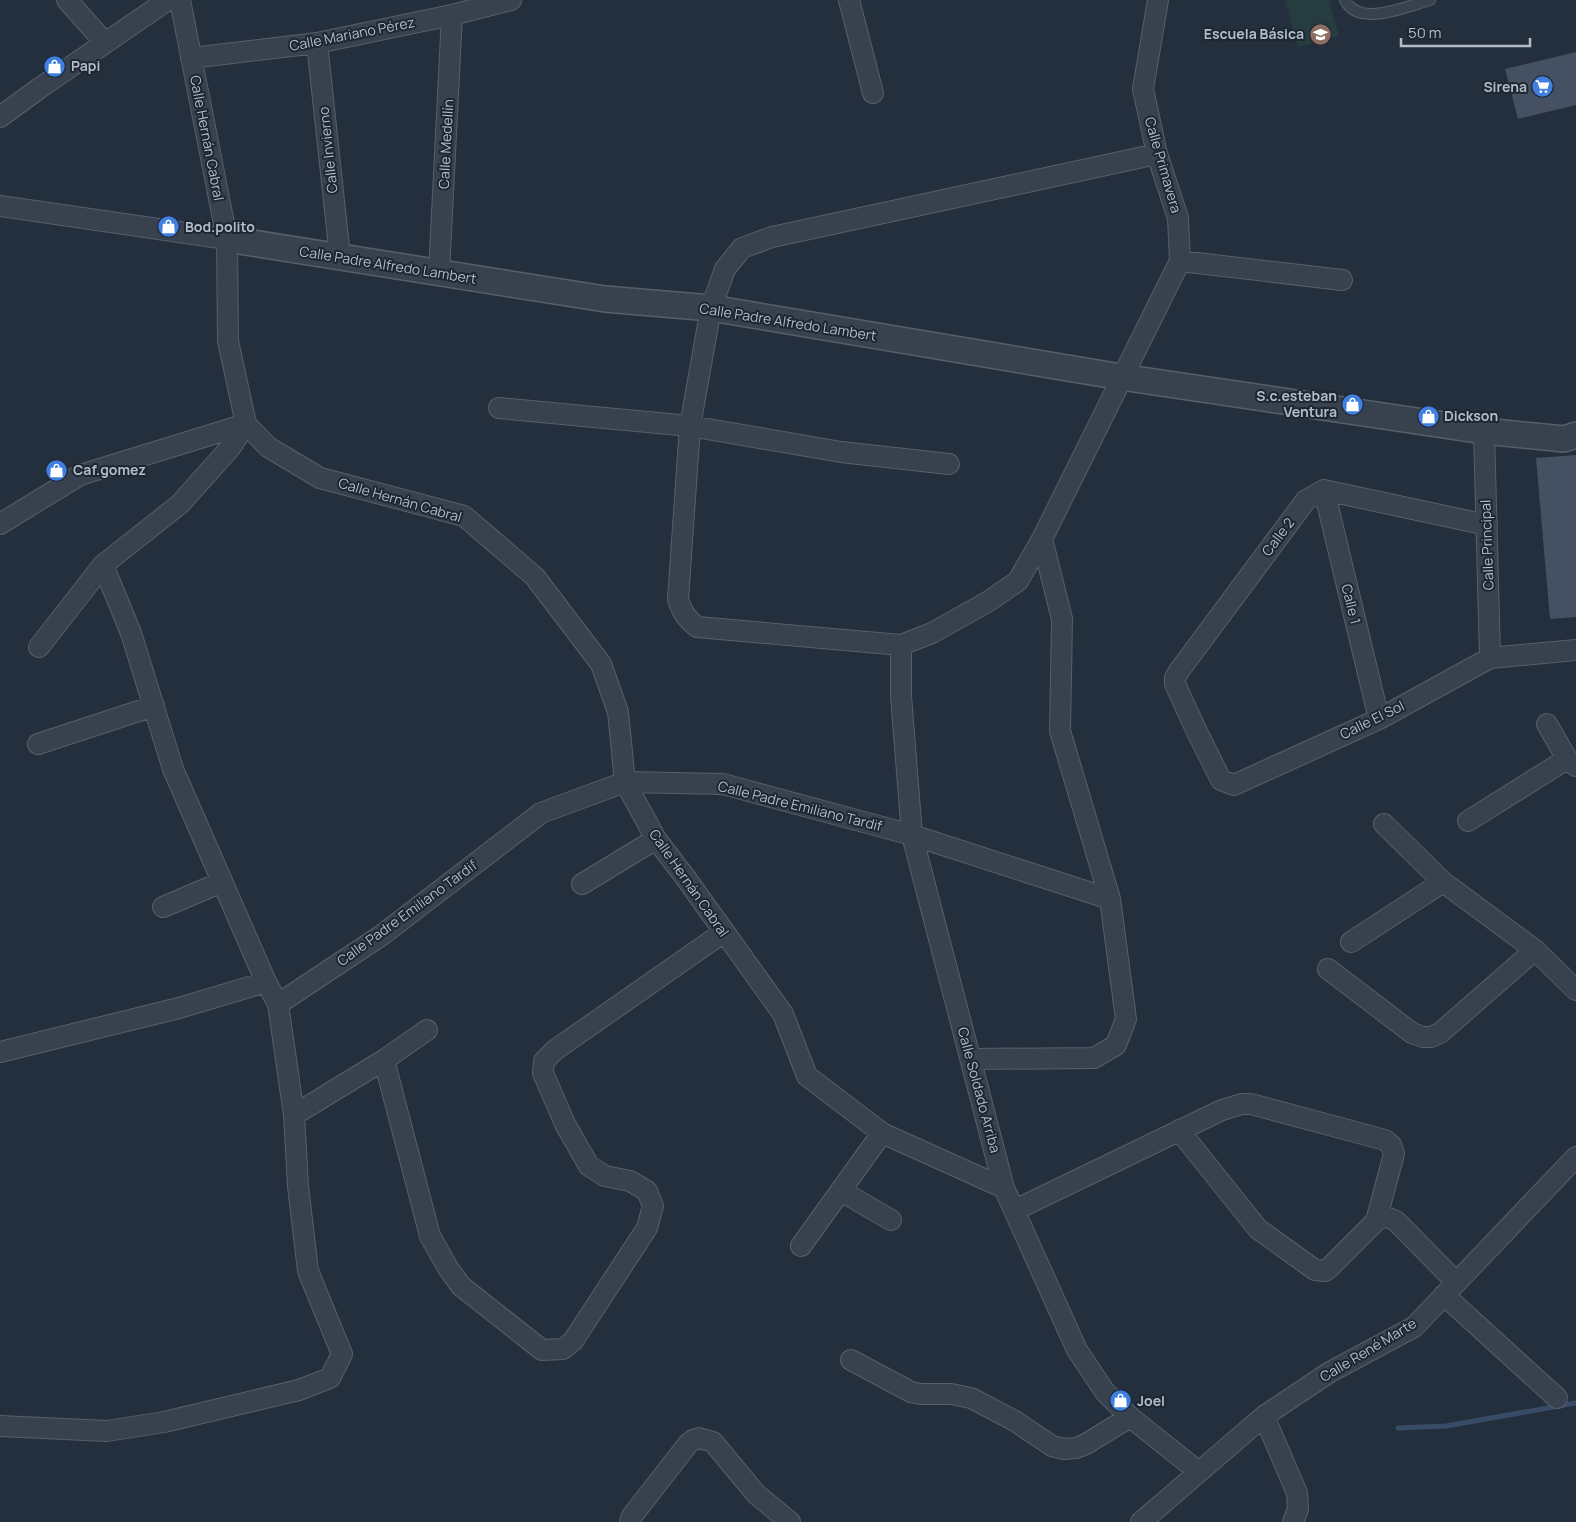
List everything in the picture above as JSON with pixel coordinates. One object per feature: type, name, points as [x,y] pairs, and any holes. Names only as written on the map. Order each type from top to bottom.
[{"type":"street","points":[[67,0],[104,43]]},
{"type":"street","points":[[0,117],[168,0]]},
{"type":"street","name":"Calle Hernán Cabral","points":[[180,0],[226,239],[228,341],[246,424],[268,447],[320,478],[464,516],[535,577],[601,664],[618,712],[625,782],[656,839],[783,1014],[807,1076],[882,1133],[1004,1188]]},
{"type":"street","name":"Calle Mariano Pérez","points":[[191,58],[317,43],[452,15],[511,0]]},
{"type":"street","points":[[849,0],[873,93]]},
{"type":"street","name":"Calle Primavera","points":[[901,645],[932,632],[989,600],[1018,581],[1042,539],[1180,261],[1178,218],[1157,154],[1143,89],[1158,0]]},
{"type":"street","name":"Calle Medellín","points":[[439,273],[452,15]]},
{"type":"street","name":"Calle Invierno","points":[[317,43],[340,257]]},
{"type":"street","points":[[901,645],[697,627],[682,612],[678,599],[690,426],[711,308],[725,269],[742,248],[764,240],[1157,154]]},
{"type":"street","name":"Calle Padre Alfredo Lambert","points":[[0,206],[226,239],[604,299],[711,308],[1121,377],[1484,431],[1564,439],[1576,435]]},
{"type":"street","points":[[1180,261],[1342,280]]},
{"type":"street","points":[[499,408],[690,426],[841,452],[949,464]]},
{"type":"street","points":[[0,524],[80,474],[246,424]]},
{"type":"street","points":[[39,646],[103,564],[180,504],[230,448],[246,424]]},
{"type":"street","name":"Calle Principal","points":[[1484,431],[1490,658]]},
{"type":"street","points":[[1324,490],[1486,524]]},
{"type":"street","name":"Calle 1","points":[[1324,490],[1379,718]]},
{"type":"street","name":"Calle 2","points":[[1197,732],[1175,684],[1178,671],[1306,500],[1324,490]]},
{"type":"street","points":[[971,1059],[1094,1058],[1116,1045],[1126,1019],[1110,899],[1060,730],[1062,619],[1042,539]]},
{"type":"street","points":[[0,1426],[107,1431],[164,1422],[299,1390],[330,1378],[342,1354],[308,1271],[298,1186],[294,1115],[278,1004],[266,982],[173,769],[131,633],[103,564]]},
{"type":"street","name":"Calle Soldado Arriba","points":[[901,645],[901,696],[912,834],[1004,1188],[1077,1350],[1105,1392],[1130,1417],[1199,1472]]},
{"type":"street","name":"Calle El Sol","points":[[1197,732],[1221,780],[1234,784],[1379,718],[1490,658],[1576,650]]},
{"type":"street","points":[[38,744],[154,706]]},
{"type":"street","points":[[1468,821],[1571,762],[1547,724]]},
{"type":"street","name":"Calle Padre Emiliano Tardif","points":[[278,1004],[382,935],[541,812],[625,782],[723,784],[912,834],[1110,899]]},
{"type":"street","points":[[1384,824],[1443,882],[1535,950],[1576,990]]},
{"type":"street","points":[[582,884],[656,839]]},
{"type":"street","points":[[163,907],[222,882]]},
{"type":"street","points":[[1351,942],[1443,882]]},
{"type":"street","points":[[384,1060],[430,1236],[448,1268],[461,1286],[542,1350],[563,1349],[572,1341],[646,1228],[653,1206],[647,1191],[630,1181],[605,1176],[589,1166],[565,1124],[543,1073],[544,1061],[555,1050],[724,932]]},
{"type":"street","points":[[1328,969],[1412,1033],[1422,1037],[1431,1037],[1449,1026],[1535,950]]},
{"type":"street","points":[[0,1052],[179,1008],[266,982]]},
{"type":"street","points":[[294,1115],[384,1060],[427,1030]]},
{"type":"street","points":[[1015,1210],[1222,1110],[1242,1104],[1251,1104],[1385,1140],[1391,1145],[1394,1154],[1376,1221]]},
{"type":"street","points":[[1179,1130],[1258,1229],[1315,1270],[1326,1271],[1382,1217],[1396,1221],[1450,1288],[1557,1398]]},
{"type":"street","points":[[800,1246],[882,1133]]},
{"type":"street","name":"Calle René Marte","points":[[1141,1522],[1264,1416],[1330,1372],[1414,1327],[1576,1157]]},
{"type":"street","points":[[841,1191],[891,1220]]},
{"type":"street","points":[[851,1360],[911,1392],[951,1394],[971,1398],[1015,1421],[1052,1446],[1064,1449],[1076,1448],[1086,1444],[1130,1417]]},
{"type":"street","points":[[1264,1416],[1297,1493],[1298,1509],[1293,1522]]},
{"type":"street","points":[[630,1522],[632,1516],[688,1444],[699,1438],[713,1442],[756,1494],[790,1522]]},
{"type":"lane","points":[[1346,0],[1347,4],[1358,13],[1373,15],[1430,0]]},
{"type":"green space","points":[[1285,0],[1329,0],[1339,36],[1298,47]]},
{"type":"building","name":"Sirena","points":[[1576,52],[1576,105],[1518,119],[1505,69]]},
{"type":"building","points":[[1576,455],[1576,617],[1550,619],[1536,458]]},
{"type":"waterway","points":[[1398,1428],[1446,1426],[1576,1403]]},
{"type":"place","name":"Escuela Básica","points":[[1320,34]]},
{"type":"place","name":"Papi","points":[[55,66]]},
{"type":"place","name":"Sirena","points":[[1543,87]]},
{"type":"place","name":"Bod.polito","points":[[169,227]]},
{"type":"place","name":"S.c.esteban Ventura","points":[[1353,404]]},
{"type":"place","name":"Dickson","points":[[1428,416]]},
{"type":"place","name":"Caf.gomez","points":[[57,470]]},
{"type":"place","name":"Joel","points":[[1121,1401]]}]
